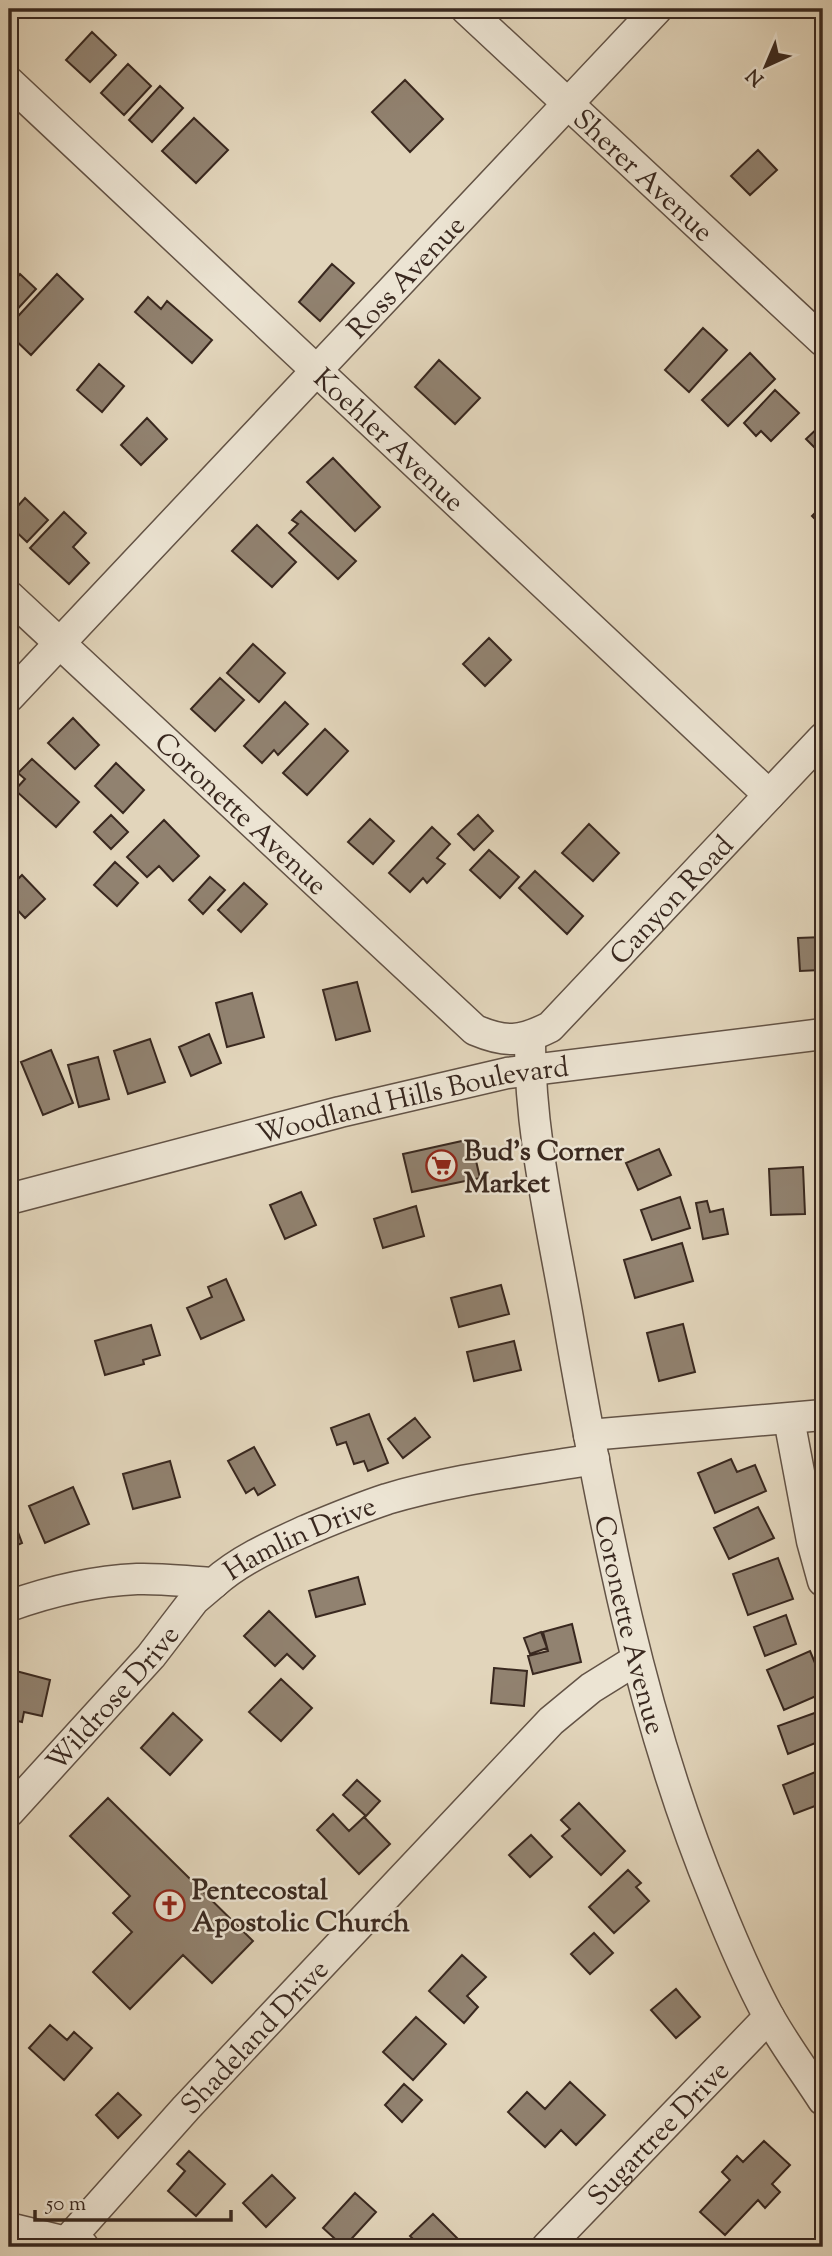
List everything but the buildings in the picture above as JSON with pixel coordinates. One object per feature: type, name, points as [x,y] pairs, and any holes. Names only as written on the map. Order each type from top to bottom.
[{"type":"street","name":"Sherer Avenue","points":[[466,9],[823,341]]},
{"type":"street","name":"Ross Avenue","points":[[9,697],[657,9]]},
{"type":"street","name":"Koehler Avenue","points":[[9,82],[769,795]]},
{"type":"street","name":"Coronette Avenue","points":[[9,596],[518,1072]]},
{"type":"street","name":"Canyon Road","points":[[519,1039],[550,1027],[563,1016],[823,738]]},
{"type":"street","name":"Coronette Avenue","points":[[475,1030],[496,1038],[519,1039],[518,1072],[533,1116],[591,1447],[636,1660],[691,1841],[738,1954],[769,2017],[823,2100]]},
{"type":"street","name":"Woodland Hills Boulevard","points":[[9,1199],[340,1112],[518,1072],[823,1034]]},
{"type":"street","name":"Hamlin Drive","points":[[9,1606],[49,1592],[87,1583],[139,1579],[214,1583],[229,1570],[267,1548],[388,1499],[591,1447],[823,1415]]},
{"type":"street","points":[[789,1419],[812,1541],[823,1581]]},
{"type":"street","name":"Wildrose Drive","points":[[9,1812],[151,1656],[194,1600],[214,1583]]},
{"type":"street","name":"Shadeland Drive","points":[[72,2245],[186,2108],[551,1721],[591,1688],[636,1660]]},
{"type":"street","name":"Sugartree Drive","points":[[547,2247],[769,2017]]},
{"type":"street","points":[[9,2228],[72,2245]]},
{"type":"place","name":"Bud's Corner Market","points":[[441,1166]]},
{"type":"place","name":"Pentecostal Apostolic Church","points":[[169,1905]]}]
